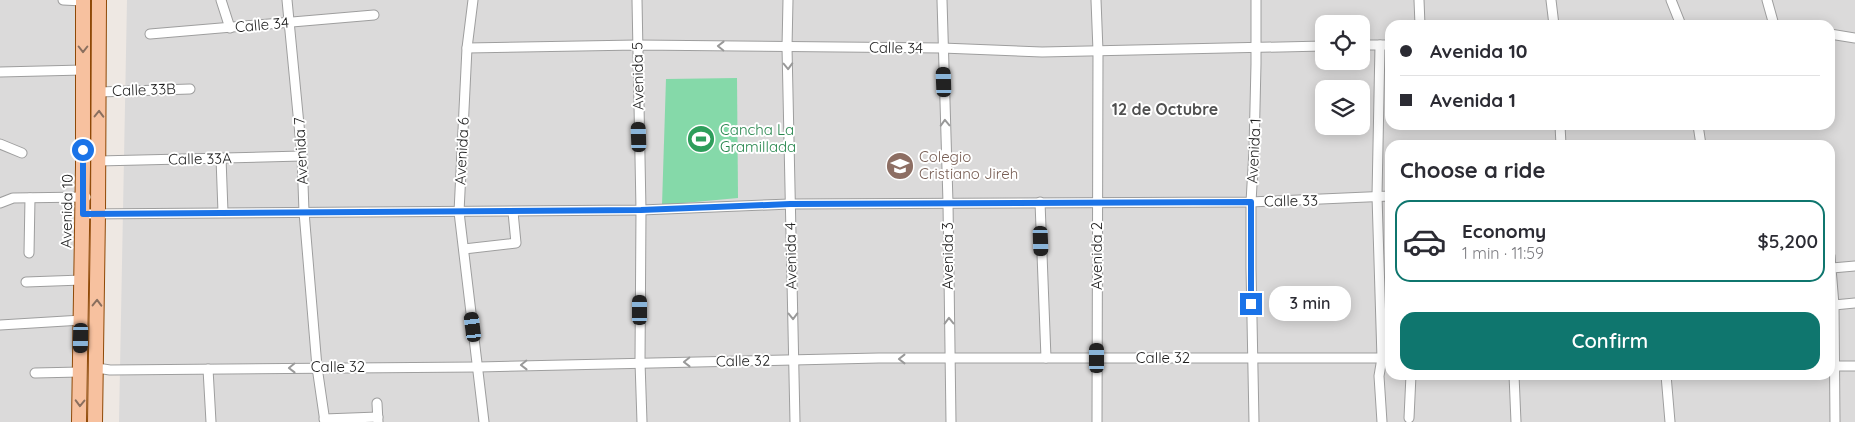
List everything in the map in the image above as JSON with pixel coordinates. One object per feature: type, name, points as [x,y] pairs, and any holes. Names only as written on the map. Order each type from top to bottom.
[{"type":"main road","name":"Avenida 10","points":[[79,422],[82,320],[83,0]]},
{"type":"main road","name":"Avenida 10","points":[[95,422],[99,0]]},
{"type":"street","points":[[63,0],[83,0]]},
{"type":"street","points":[[221,0],[230,28]]},
{"type":"street","name":"Avenida 7","points":[[286,0],[302,156],[304,212],[317,367],[324,420]]},
{"type":"street","name":"Avenida 6","points":[[473,0],[467,48],[459,212],[484,422]]},
{"type":"street","name":"Avenida 5","points":[[637,0],[641,210],[640,362],[642,422]]},
{"type":"street","name":"Avenida 4","points":[[788,0],[787,47],[795,422]]},
{"type":"street","name":"Avenida 3","points":[[942,0],[948,203],[951,422]]},
{"type":"street","name":"Avenida 2","points":[[1096,0],[1098,51],[1097,422]]},
{"type":"street","name":"Avenida 1","points":[[1254,422],[1251,358],[1251,202],[1257,47],[1256,0]]},
{"type":"street","points":[[1419,0],[1420,20]]},
{"type":"street","points":[[1551,0],[1553,20]]},
{"type":"street","points":[[1671,0],[1678,20]]},
{"type":"street","points":[[1767,0],[1773,20]]},
{"type":"street","name":"Calle 34","points":[[150,34],[374,15]]},
{"type":"street","points":[[1835,35],[1855,38]]},
{"type":"street","name":"Calle 34","points":[[467,48],[637,45],[942,48],[1042,52],[1315,46]]},
{"type":"street","points":[[1370,45],[1385,45]]},
{"type":"street","points":[[1380,45],[1377,196],[1385,340]]},
{"type":"street","points":[[0,72],[83,70]]},
{"type":"street","name":"Calle 33B","points":[[99,92],[190,89]]},
{"type":"street","points":[[0,144],[22,153]]},
{"type":"street","name":"Calle 33A","points":[[98,161],[302,156]]},
{"type":"street","points":[[221,158],[223,212]]},
{"type":"street","name":"Calle 33","points":[[83,214],[513,212],[641,210],[790,204],[1251,202],[1334,200],[1385,196]]},
{"type":"street","points":[[0,203],[13,198],[98,198]]},
{"type":"street","points":[[29,253],[30,198]]},
{"type":"street","points":[[1040,202],[1046,358]]},
{"type":"street","points":[[464,249],[516,243],[513,212]]},
{"type":"street","points":[[1835,268],[1855,266]]},
{"type":"street","points":[[26,282],[82,280]]},
{"type":"street","points":[[1835,305],[1855,303]]},
{"type":"street","points":[[0,325],[82,320]]},
{"type":"street","name":"Calle 32","points":[[96,368],[110,370],[208,369],[1046,358],[1385,358]]},
{"type":"street","points":[[1382,422],[1379,376],[1385,361]]},
{"type":"street","points":[[1835,366],[1855,366]]},
{"type":"street","points":[[208,369],[211,422]]},
{"type":"street","points":[[36,372],[80,372]]},
{"type":"street","points":[[1409,418],[1411,380]]},
{"type":"street","points":[[1514,380],[1516,422]]},
{"type":"street","points":[[1666,380],[1670,422]]},
{"type":"street","points":[[1833,380],[1835,422]]},
{"type":"street","points":[[324,420],[378,419],[377,403]]},
{"type":"shaded area","points":[[0,0],[80,0],[75,422],[0,422]]},
{"type":"shaded area","points":[[127,0],[1855,0],[1855,422],[119,422]]},
{"type":"green space","name":"Cancha La Gramillada","points":[[737,78],[738,198],[662,205],[666,79]]},
{"type":"place","name":"Cancha La Gramillada","points":[[701,139]]},
{"type":"place","name":"Colegio Cristiano Jireh","points":[[900,166]]},
{"type":"district","name":"12 de Octubre","points":[[1165,109]]},
{"type":"route","points":[[83,150],[83,214],[641,210],[790,204],[1251,202],[1251,304]]}]
